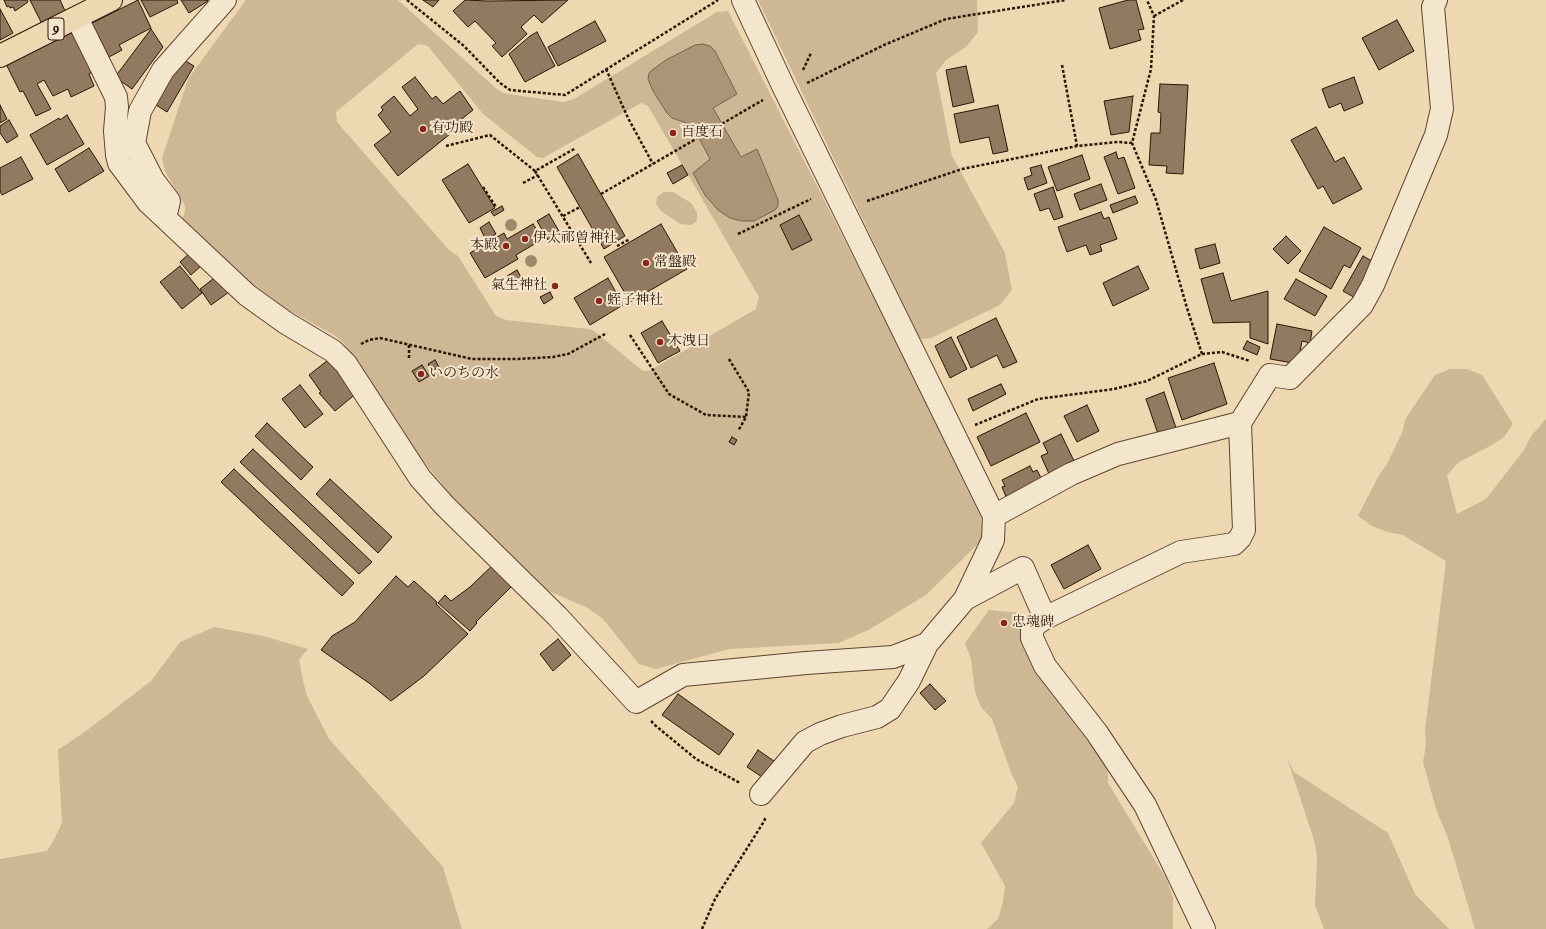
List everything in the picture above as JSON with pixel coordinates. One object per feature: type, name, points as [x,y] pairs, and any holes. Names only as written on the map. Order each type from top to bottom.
[{"type":"main road","name":"9","points":[[0,56],[110,0]]},
{"type":"street","points":[[165,218],[169,201],[153,180],[134,143],[140,112],[163,70],[225,0]]},
{"type":"street","points":[[743,0],[777,96],[833,188],[994,516],[993,540],[965,599],[927,644],[909,681],[890,709],[877,717],[827,731],[805,742],[761,794]]},
{"type":"street","points":[[1204,929],[1145,805],[1097,733],[1045,666],[1032,638],[1032,632],[1035,625],[1045,618],[1181,552],[1234,544],[1240,538],[1244,530],[1240,423],[1270,375],[1290,378],[1362,305],[1373,285],[1436,135],[1442,109],[1433,6],[1436,0]]},
{"type":"street","points":[[77,18],[116,97],[117,107],[115,131],[119,162],[148,202],[247,295],[286,323],[334,351],[342,360],[425,483],[445,506],[557,616],[636,702],[684,675],[806,663],[893,657],[927,644]]},
{"type":"street","points":[[994,516],[1071,474],[1118,454],[1240,423]]},
{"type":"street","points":[[965,599],[1023,568],[1045,618]]},
{"type":"path","points":[[406,0],[464,46],[500,83],[510,90],[565,95],[718,0]]},
{"type":"path","points":[[601,194],[726,122],[777,96],[884,45],[946,19],[982,12],[1066,0]]},
{"type":"path","points":[[1147,0],[1154,16],[1151,69],[1132,143],[1156,200],[1187,308],[1202,354]]},
{"type":"path","points":[[1154,16],[1183,0]]},
{"type":"path","points":[[1062,65],[1077,146]]},
{"type":"path","points":[[606,70],[628,118],[653,164]]},
{"type":"path","points":[[446,146],[490,135],[536,171],[591,263]]},
{"type":"path","points":[[843,209],[962,169],[1077,146],[1118,142],[1132,143]]},
{"type":"path","points":[[536,171],[576,148]]},
{"type":"path","points":[[523,183],[538,175]]},
{"type":"path","points":[[483,187],[496,207]]},
{"type":"path","points":[[738,234],[833,188]]},
{"type":"path","points":[[563,216],[580,207]]},
{"type":"path","points":[[617,246],[630,239]]},
{"type":"path","points":[[342,360],[356,346],[369,340],[380,338],[472,359],[553,357],[568,354],[607,333]]},
{"type":"path","points":[[630,335],[669,394],[706,415],[746,416]]},
{"type":"path","points":[[409,345],[409,360]]},
{"type":"path","points":[[953,434],[1038,399],[1114,389],[1147,381],[1202,354],[1222,352],[1263,366],[1270,375]]},
{"type":"path","points":[[729,359],[749,392],[746,416],[738,431]]},
{"type":"path","points":[[636,702],[656,726],[696,759],[761,794],[769,809],[763,823],[715,898],[702,929]]},
{"type":"shaded area","points":[[246,0],[398,0],[498,90],[503,93],[563,102],[574,99],[717,12],[728,11],[906,361],[981,518],[983,539],[926,595],[870,629],[839,643],[729,649],[656,669],[639,664],[603,619],[586,607],[539,587],[452,496],[414,450],[343,342],[332,334],[290,311],[239,274],[184,222],[183,218],[185,206],[165,171],[162,158],[188,79]],"holes":[[[418,44],[428,46],[483,114],[537,157],[543,158],[641,103],[648,106],[759,297],[756,309],[649,371],[643,371],[594,331],[589,329],[506,320],[496,316],[458,256],[449,250],[337,122],[336,112]]]},
{"type":"shaded area","points":[[758,0],[977,0],[978,32],[966,47],[946,60],[936,73],[952,156],[1005,253],[1012,290],[1000,305],[931,338],[920,339]]},
{"type":"shaded area","points":[[702,44],[710,46],[715,51],[737,94],[713,108],[741,157],[757,149],[778,200],[778,206],[775,210],[754,221],[742,221],[730,218],[718,210],[705,195],[693,173],[710,159],[692,125],[672,118],[667,113],[653,91],[648,79],[649,73],[666,60],[695,45]]},
{"type":"shaded area","points":[[664,192],[673,192],[691,203],[697,212],[697,221],[691,225],[680,224],[661,211],[656,204],[657,197]]},
{"type":"shaded area","points":[[1450,369],[1467,369],[1482,375],[1513,424],[1504,437],[1459,462],[1447,475],[1457,514],[1486,499],[1524,450],[1531,436],[1546,419],[1546,929],[1475,929],[1448,838],[1436,809],[1423,762],[1426,745],[1425,730],[1446,561],[1403,535],[1388,532],[1372,526],[1358,516],[1378,477],[1387,464],[1402,433],[1406,418],[1435,375]]},
{"type":"shaded area","points":[[989,610],[1021,613],[1042,641],[1056,670],[1099,715],[1107,730],[1108,783],[1167,880],[1173,898],[1173,929],[987,929],[998,919],[1003,902],[1005,886],[981,843],[1014,803],[1018,787],[1011,773],[992,719],[981,707],[975,692],[971,659],[965,643]]},
{"type":"shaded area","points":[[214,627],[263,636],[308,649],[299,660],[306,694],[329,739],[443,867],[462,929],[0,929],[0,859],[47,851],[62,823],[58,750],[86,731],[151,681],[180,642]]},
{"type":"shaded area","points":[[1287,758],[1294,772],[1388,833],[1415,894],[1449,929],[1324,929],[1315,905],[1317,858],[1315,843]]},
{"type":"building","points":[[4,0],[27,0],[28,2],[15,11],[13,7],[7,7]]},
{"type":"building","points":[[30,0],[60,0],[66,13],[42,24]]},
{"type":"building","points":[[138,0],[151,28],[119,45],[122,50],[109,57],[92,23]]},
{"type":"building","points":[[141,0],[177,0],[178,3],[150,17]]},
{"type":"building","points":[[181,0],[207,0],[208,1],[189,13]]},
{"type":"building","points":[[423,0],[439,0],[433,7]]},
{"type":"building","points":[[465,0],[568,0],[542,23],[534,15],[521,27],[527,34],[502,57],[492,46],[496,43],[475,21],[468,27],[453,11]]},
{"type":"building","points":[[1128,0],[1136,0],[1144,29],[1138,30],[1141,40],[1110,49],[1099,8]]},
{"type":"building","points":[[0,9],[13,33],[0,40]]},
{"type":"building","points":[[1397,20],[1414,51],[1379,70],[1362,38]]},
{"type":"building","points":[[595,21],[606,41],[558,66],[548,47]]},
{"type":"building","points":[[80,27],[100,67],[89,74],[94,86],[71,97],[68,89],[53,96],[44,80],[37,84],[51,109],[36,116],[23,91],[20,92],[6,64]]},
{"type":"building","points":[[151,29],[163,47],[132,89],[115,77]]},
{"type":"building","points":[[537,32],[555,66],[525,82],[509,54]]},
{"type":"building","points":[[182,59],[194,66],[167,112],[156,105]]},
{"type":"building","points":[[966,66],[974,102],[953,107],[946,70]]},
{"type":"building","name":"有功殿","points":[[415,77],[432,99],[436,96],[443,104],[460,91],[473,110],[458,122],[460,126],[398,176],[374,145],[391,132],[378,115],[383,110],[381,107],[394,96],[410,116],[418,109],[402,87]]},
{"type":"building","points":[[1354,77],[1363,103],[1344,111],[1341,103],[1329,108],[1322,89]]},
{"type":"building","points":[[1160,84],[1188,85],[1183,174],[1166,173],[1167,166],[1149,165],[1151,133],[1160,133],[1161,113],[1158,112]]},
{"type":"building","points":[[1133,96],[1129,132],[1111,135],[1104,101]]},
{"type":"building","points":[[0,105],[7,119],[0,123]]},
{"type":"building","points":[[998,105],[1008,151],[993,154],[989,137],[960,143],[954,114]]},
{"type":"building","points":[[67,115],[84,144],[47,165],[30,135]]},
{"type":"building","points":[[9,120],[18,136],[7,143],[0,133],[0,126]]},
{"type":"building","points":[[1316,127],[1335,162],[1344,157],[1362,189],[1333,204],[1323,186],[1318,189],[1291,140]]},
{"type":"building","points":[[89,148],[104,171],[69,192],[55,169]]},
{"type":"building","points":[[1116,152],[1118,159],[1124,157],[1135,188],[1118,194],[1104,157]]},
{"type":"building","points":[[578,154],[625,236],[604,249],[557,167]]},
{"type":"building","points":[[1082,155],[1090,179],[1057,191],[1048,167]]},
{"type":"building","points":[[21,157],[33,179],[2,195],[0,191],[0,168]]},
{"type":"building","points":[[468,164],[495,208],[469,223],[442,180]]},
{"type":"building","points":[[682,165],[688,175],[673,184],[667,173]]},
{"type":"building","points":[[1041,165],[1047,183],[1028,190],[1024,178],[1032,175],[1030,168]]},
{"type":"building","points":[[1101,184],[1107,200],[1080,210],[1074,194]]},
{"type":"building","points":[[1053,187],[1063,217],[1054,220],[1049,208],[1040,211],[1034,194]]},
{"type":"building","points":[[1135,196],[1138,203],[1113,213],[1110,205]]},
{"type":"building","points":[[502,206],[504,210],[494,216],[491,212]]},
{"type":"building","points":[[1101,212],[1104,219],[1109,217],[1117,239],[1100,245],[1102,251],[1090,255],[1086,245],[1067,252],[1058,227]]},
{"type":"building","points":[[549,214],[560,233],[548,240],[537,221]]},
{"type":"building","points":[[799,215],[812,240],[792,250],[780,225]]},
{"type":"building","points":[[489,222],[496,234],[486,240],[480,228]]},
{"type":"building","name":"本殿","points":[[533,224],[543,239],[516,255],[518,259],[485,278],[470,253],[504,233],[507,239]]},
{"type":"building","name":"常盤殿","points":[[661,224],[687,269],[630,302],[604,257]]},
{"type":"building","points":[[1324,227],[1361,248],[1350,268],[1344,265],[1331,289],[1299,271]]},
{"type":"building","points":[[1286,236],[1301,251],[1288,264],[1273,249]]},
{"type":"building","points":[[1215,244],[1220,263],[1200,269],[1195,249]]},
{"type":"building","points":[[191,252],[202,265],[191,275],[180,262]]},
{"type":"building","points":[[1363,256],[1377,264],[1357,299],[1343,291]]},
{"type":"building","points":[[180,266],[202,293],[182,309],[160,282]]},
{"type":"building","points":[[1138,266],[1149,289],[1113,306],[1103,283]]},
{"type":"building","points":[[517,270],[524,282],[514,287],[507,276]]},
{"type":"building","points":[[1223,273],[1231,301],[1268,291],[1268,344],[1250,338],[1250,322],[1213,323],[1201,279]]},
{"type":"building","points":[[217,276],[229,292],[211,305],[200,289]]},
{"type":"building","name":"蛭子神社","points":[[608,278],[623,305],[590,325],[574,298]]},
{"type":"building","points":[[1296,279],[1327,296],[1315,316],[1284,299]]},
{"type":"building","points":[[550,292],[553,298],[544,304],[540,297]]},
{"type":"building","points":[[996,318],[1017,362],[1003,368],[997,355],[971,368],[957,337]]},
{"type":"building","name":"木洩日","points":[[662,321],[680,351],[658,363],[641,333]]},
{"type":"building","points":[[1277,324],[1312,331],[1310,343],[1302,341],[1298,364],[1270,359]]},
{"type":"building","points":[[951,337],[967,369],[950,378],[935,346]]},
{"type":"building","points":[[1247,341],[1260,347],[1257,355],[1243,349]]},
{"type":"building","points":[[332,357],[358,392],[335,411],[319,393],[321,392],[309,375]]},
{"type":"building","points":[[435,360],[439,367],[432,371],[428,364]]},
{"type":"building","points":[[1214,363],[1227,404],[1182,420],[1168,378]]},
{"type":"building","name":"いのちの水","points":[[422,365],[429,376],[419,382],[412,371]]},
{"type":"building","points":[[1001,384],[1006,394],[973,411],[968,399]]},
{"type":"building","points":[[300,385],[323,414],[305,428],[282,399]]},
{"type":"building","points":[[1164,392],[1176,428],[1158,434],[1146,399]]},
{"type":"building","points":[[1087,405],[1099,431],[1077,442],[1064,416]]},
{"type":"building","points":[[1026,413],[1040,442],[991,466],[977,437]]},
{"type":"building","points":[[267,423],[313,467],[301,480],[255,436]]},
{"type":"building","points":[[1061,434],[1075,463],[1050,476],[1041,456],[1048,453],[1043,443]]},
{"type":"building","points":[[732,437],[737,440],[734,445],[729,442]]},
{"type":"building","points":[[253,449],[372,562],[359,574],[240,462]]},
{"type":"building","points":[[1030,466],[1033,472],[1037,470],[1043,482],[1007,499],[1002,487],[1005,486],[1002,480]]},
{"type":"building","points":[[234,469],[354,583],[342,596],[221,482]]},
{"type":"building","points":[[330,479],[392,537],[378,553],[316,494]]},
{"type":"building","points":[[1088,545],[1101,569],[1064,589],[1051,565]]},
{"type":"building","points":[[494,564],[514,584],[476,622],[477,623],[470,631],[438,603],[445,595],[451,601],[470,587]]},
{"type":"building","points":[[396,576],[408,587],[414,581],[468,634],[424,676],[391,701],[369,683],[321,650],[332,636],[355,622]]},
{"type":"building","points":[[558,639],[571,655],[553,671],[540,654]]},
{"type":"building","points":[[930,684],[946,701],[935,710],[920,693]]},
{"type":"building","points":[[678,694],[734,734],[719,755],[662,715]]},
{"type":"building","points":[[758,750],[781,766],[771,783],[747,767]]},
{"type":"place","name":"有功殿","points":[[423,129]]},
{"type":"place","name":"百度石","points":[[673,133]]},
{"type":"place","name":"伊太祁曽神社","points":[[525,239]]},
{"type":"place","name":"本殿","points":[[506,246]]},
{"type":"place","name":"常盤殿","points":[[646,263]]},
{"type":"place","name":"氣生神社","points":[[555,286]]},
{"type":"place","name":"蛭子神社","points":[[599,301]]},
{"type":"place","name":"木洩日","points":[[660,342]]},
{"type":"place","name":"いのちの水","points":[[421,374]]},
{"type":"place","name":"忠魂碑","points":[[1004,623]]}]
